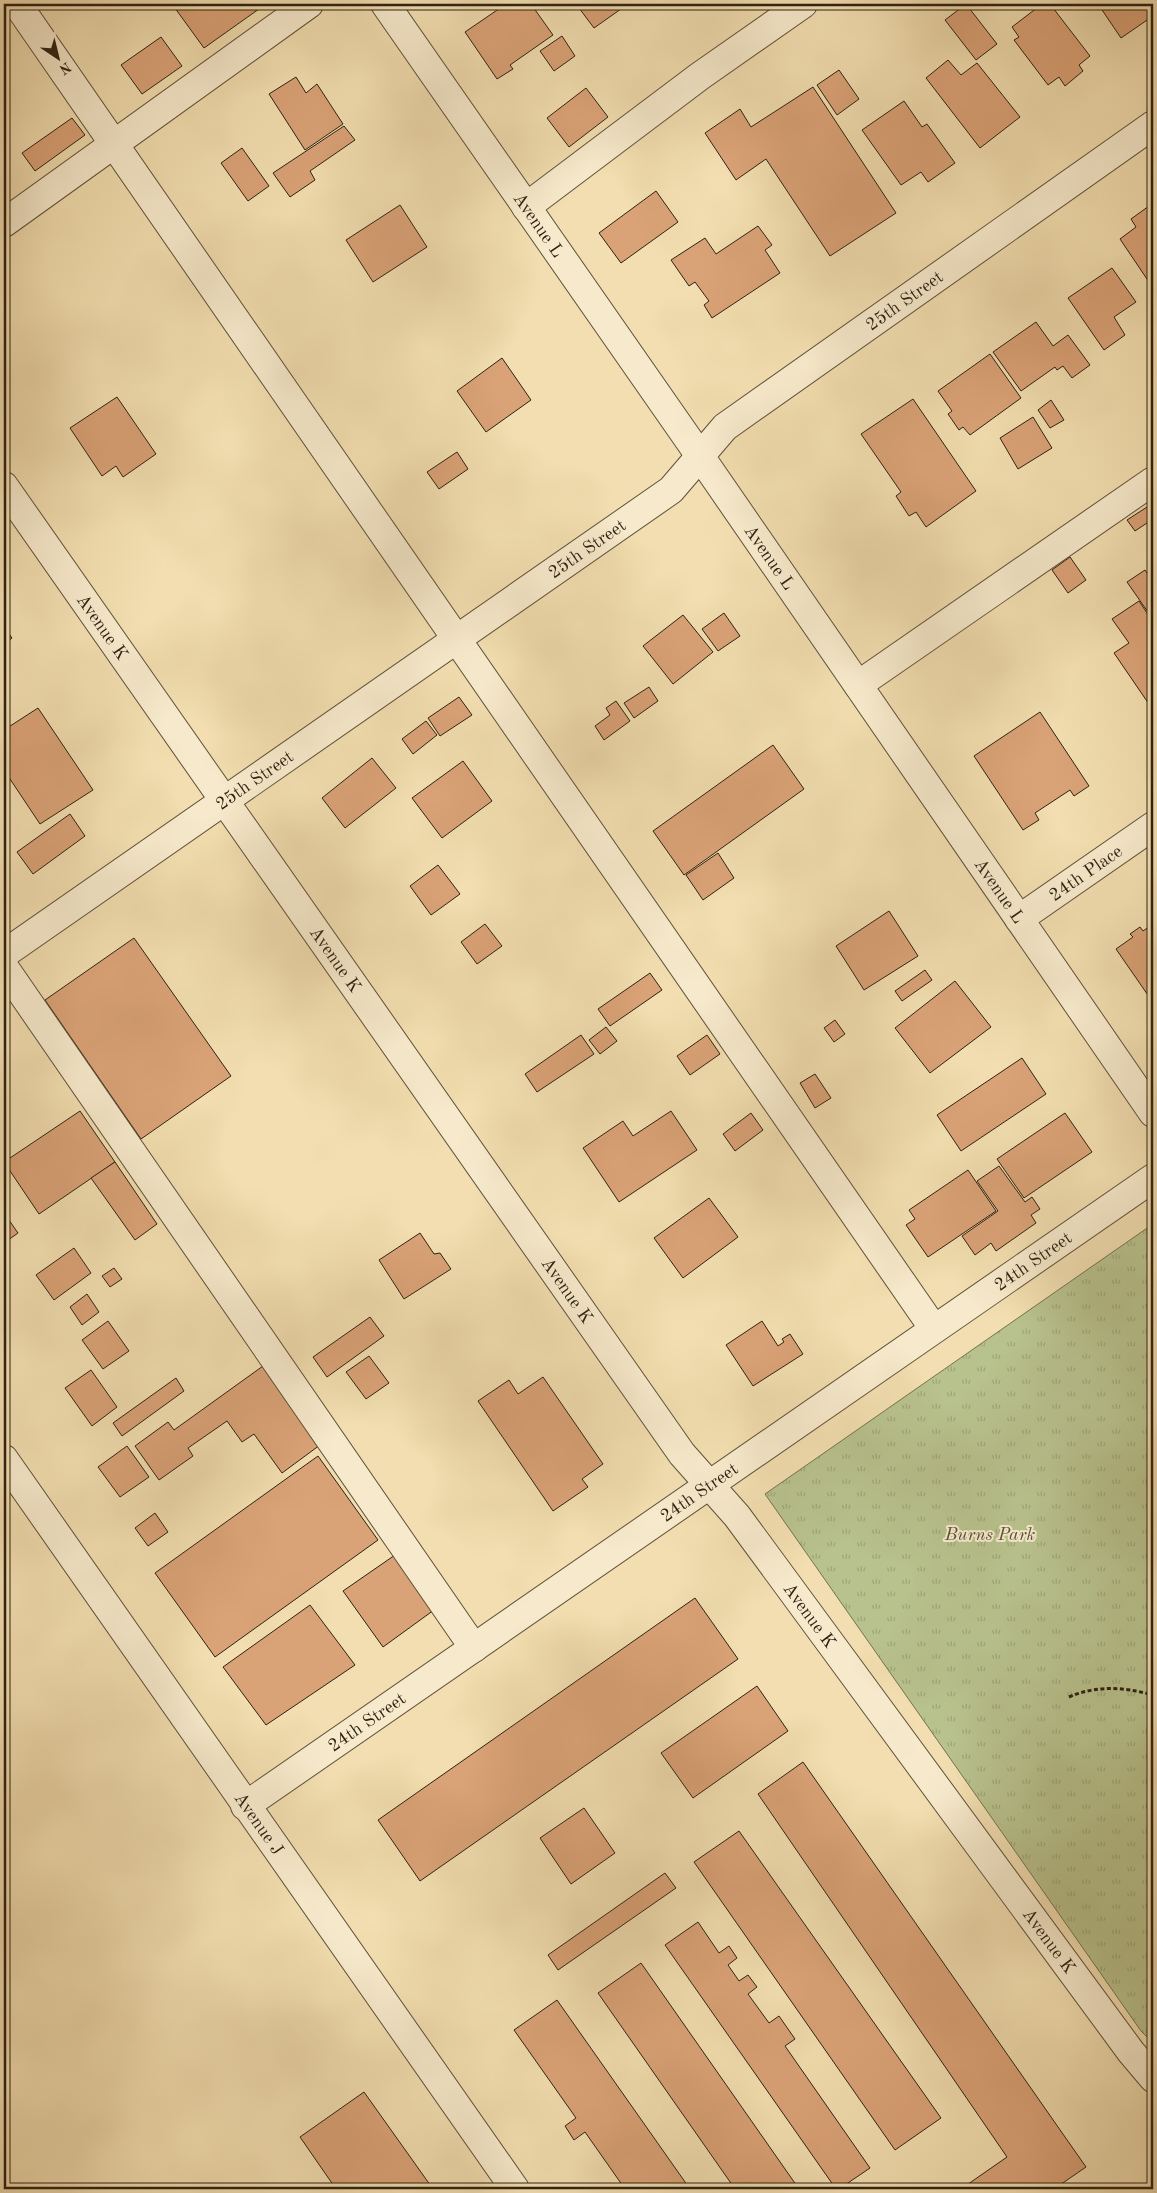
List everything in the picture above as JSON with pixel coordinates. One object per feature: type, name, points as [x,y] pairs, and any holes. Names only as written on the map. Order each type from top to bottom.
[{"type":"street","points":[[17,4],[934,1329]]},
{"type":"street","points":[[4,223],[309,4]]},
{"type":"street","name":"Avenue L","points":[[385,4],[700,456],[1153,1113]]},
{"type":"street","points":[[526,207],[700,76],[803,4]]},
{"type":"street","name":"25th Street","points":[[4,954],[224,799],[671,490],[725,427],[1153,126]]},
{"type":"street","points":[[858,685],[1153,480]]},
{"type":"street","name":"Avenue K","points":[[4,486],[682,1454],[737,1516],[1131,2052],[1153,2078]]},
{"type":"street","name":"24th Place","points":[[1019,919],[1153,826]]},
{"type":"street","points":[[4,966],[474,1648]]},
{"type":"street","name":"24th Street","points":[[245,1806],[1153,1178]]},
{"type":"street","name":"Avenue J","points":[[4,1459],[245,1806],[515,2189]]},
{"type":"path","points":[[1069,1697],[1083,1691],[1099,1688],[1118,1688],[1153,1696]]},
{"type":"green space","name":"Burns Park","points":[[1153,1224],[1153,2043],[1141,2031],[765,1494]]},
{"type":"building","points":[[172,4],[266,4],[204,48]]},
{"type":"building","points":[[506,4],[531,4],[553,35],[510,65],[513,69],[497,79],[465,32]]},
{"type":"building","points":[[576,4],[628,4],[594,28]]},
{"type":"building","points":[[966,4],[997,44],[976,60],[945,20]]},
{"type":"building","points":[[1042,4],[1050,4],[1090,56],[1079,65],[1083,71],[1065,86],[1059,77],[1048,85],[1014,40],[1019,37],[1012,27]]},
{"type":"building","points":[[1098,4],[1153,4],[1153,16],[1121,38]]},
{"type":"building","points":[[562,36],[575,56],[554,71],[540,51]]},
{"type":"building","points":[[161,37],[182,66],[142,94],[121,65]]},
{"type":"building","points":[[948,60],[961,75],[977,63],[1020,117],[980,148],[926,78]]},
{"type":"building","points":[[839,70],[859,99],[837,115],[817,85]]},
{"type":"building","points":[[296,77],[306,93],[317,84],[343,124],[305,150],[269,94]]},
{"type":"building","points":[[813,87],[896,213],[830,256],[766,159],[736,180],[705,133],[740,109],[751,127]]},
{"type":"building","points":[[586,88],[608,117],[569,147],[547,118]]},
{"type":"building","points":[[904,101],[922,127],[927,124],[955,163],[928,182],[921,172],[901,185],[862,130]]},
{"type":"building","points":[[72,118],[85,135],[35,171],[22,153]]},
{"type":"building","points":[[344,126],[355,140],[310,171],[315,180],[290,197],[273,173]]},
{"type":"building","points":[[242,148],[269,186],[248,201],[221,163]]},
{"type":"building","points":[[656,191],[678,222],[621,263],[599,233]]},
{"type":"building","points":[[400,205],[427,247],[373,282],[346,240]]},
{"type":"building","points":[[1149,206],[1153,212],[1153,288],[1120,239],[1136,227],[1131,219]]},
{"type":"building","points":[[758,226],[772,245],[765,250],[780,273],[712,318],[704,305],[709,301],[695,282],[689,286],[671,260],[705,238],[716,254]]},
{"type":"building","points":[[1112,268],[1136,302],[1114,317],[1125,335],[1104,350],[1068,298]]},
{"type":"building","points":[[1036,322],[1053,346],[1068,335],[1090,365],[1072,378],[1063,366],[1057,370],[1055,367],[1021,391],[993,352]]},
{"type":"building","points":[[990,354],[1021,398],[970,435],[963,427],[959,430],[948,414],[952,411],[938,391]]},
{"type":"building","points":[[502,358],[531,400],[486,432],[457,391]]},
{"type":"building","points":[[117,397],[156,454],[123,477],[116,466],[102,476],[70,428]]},
{"type":"building","points":[[913,399],[976,491],[926,527],[916,512],[909,516],[896,496],[901,492],[861,434]]},
{"type":"building","points":[[1051,400],[1064,420],[1050,428],[1038,410]]},
{"type":"building","points":[[1033,417],[1052,448],[1018,469],[1000,438]]},
{"type":"building","points":[[457,452],[468,469],[439,489],[427,472]]},
{"type":"building","points":[[1147,507],[1153,519],[1135,531],[1127,520]]},
{"type":"building","points":[[1070,557],[1086,580],[1068,593],[1052,570]]},
{"type":"building","points":[[1145,570],[1153,582],[1153,613],[1150,615],[1127,582]]},
{"type":"building","points":[[1139,601],[1153,622],[1153,710],[1114,653],[1129,643],[1112,619]]},
{"type":"building","points":[[724,613],[740,636],[718,651],[702,629]]},
{"type":"building","points":[[683,615],[713,652],[673,684],[643,646]]},
{"type":"building","points":[[4,627],[12,638],[4,644]]},
{"type":"building","points":[[649,687],[658,701],[634,718],[624,703]]},
{"type":"building","points":[[459,697],[472,715],[440,736],[428,718]]},
{"type":"building","points":[[616,701],[630,721],[604,740],[595,726],[610,715],[606,708]]},
{"type":"building","points":[[38,708],[93,790],[40,824],[4,770],[4,730]]},
{"type":"building","points":[[1040,712],[1089,786],[1074,796],[1070,790],[1035,813],[1039,820],[1023,830],[974,756]]},
{"type":"building","points":[[426,721],[437,735],[413,754],[402,739]]},
{"type":"building","points":[[773,745],[804,789],[684,875],[653,831]]},
{"type":"building","points":[[372,758],[396,788],[345,828],[322,798]]},
{"type":"building","points":[[463,761],[492,801],[442,838],[412,798]]},
{"type":"building","points":[[70,814],[85,836],[33,874],[17,852]]},
{"type":"building","points":[[718,853],[734,878],[703,900],[686,875]]},
{"type":"building","points":[[438,865],[460,894],[431,915],[410,886]]},
{"type":"building","points":[[889,911],[918,956],[864,990],[836,946]]},
{"type":"building","points":[[485,924],[502,946],[477,964],[461,942]]},
{"type":"building","points":[[1153,924],[1152,1001],[1116,949],[1133,937],[1130,934],[1140,927],[1143,931]]},
{"type":"building","points":[[134,938],[231,1076],[141,1139],[45,1000]]},
{"type":"building","points":[[925,970],[932,980],[902,1001],[895,991]]},
{"type":"building","points":[[650,973],[662,990],[610,1026],[598,1009]]},
{"type":"building","points":[[955,981],[991,1027],[930,1073],[895,1028]]},
{"type":"building","points":[[835,1020],[845,1034],[834,1042],[824,1028]]},
{"type":"building","points":[[606,1027],[617,1041],[600,1054],[589,1040]]},
{"type":"building","points":[[581,1035],[594,1054],[537,1092],[525,1074]]},
{"type":"building","points":[[707,1035],[720,1054],[690,1075],[677,1056]]},
{"type":"building","points":[[1022,1058],[1046,1094],[961,1151],[937,1115]]},
{"type":"building","points":[[815,1074],[831,1098],[815,1108],[800,1083]]},
{"type":"building","points":[[80,1111],[115,1162],[39,1214],[4,1162]]},
{"type":"building","points":[[671,1111],[697,1150],[619,1202],[583,1148],[623,1121],[633,1136]]},
{"type":"building","points":[[751,1113],[763,1130],[735,1151],[723,1134]]},
{"type":"building","points":[[1065,1113],[1092,1152],[1024,1198],[997,1159]]},
{"type":"building","points":[[115,1162],[157,1224],[135,1240],[91,1178]]},
{"type":"building","points":[[999,1166],[1025,1202],[1032,1197],[1040,1209],[1031,1215],[1036,1223],[996,1251],[991,1243],[975,1255],[962,1236],[998,1211],[977,1181]]},
{"type":"building","points":[[968,1170],[996,1211],[928,1257],[906,1225],[915,1219],[909,1210]]},
{"type":"building","points":[[709,1198],[738,1237],[683,1278],[654,1238]]},
{"type":"building","points":[[4,1213],[18,1233],[4,1243]]},
{"type":"building","points":[[420,1233],[434,1254],[440,1253],[451,1269],[404,1299],[379,1260]]},
{"type":"building","points":[[74,1248],[91,1273],[54,1300],[36,1275]]},
{"type":"building","points":[[114,1268],[122,1279],[110,1287],[102,1276]]},
{"type":"building","points":[[87,1294],[99,1312],[82,1325],[70,1307]]},
{"type":"building","points":[[370,1317],[384,1336],[327,1377],[313,1357]]},
{"type":"building","points":[[108,1321],[129,1351],[103,1369],[82,1340]]},
{"type":"building","points":[[762,1321],[778,1346],[784,1342],[782,1339],[790,1334],[803,1354],[753,1386],[726,1345]]},
{"type":"building","points":[[369,1356],[389,1383],[366,1399],[346,1372]]},
{"type":"building","points":[[263,1366],[320,1445],[282,1473],[254,1434],[242,1442],[227,1421],[188,1448],[193,1456],[159,1480],[135,1446],[168,1422],[174,1430]]},
{"type":"building","points":[[91,1370],[117,1407],[92,1426],[65,1388]]},
{"type":"building","points":[[543,1377],[603,1464],[582,1479],[588,1487],[553,1511],[478,1401],[509,1380],[518,1394]]},
{"type":"building","points":[[176,1378],[184,1391],[122,1436],[113,1423]]},
{"type":"building","points":[[127,1446],[149,1477],[120,1497],[98,1467]]},
{"type":"building","points":[[318,1456],[378,1540],[215,1657],[155,1573]]},
{"type":"building","points":[[155,1513],[168,1532],[148,1546],[135,1528]]},
{"type":"building","points":[[395,1555],[434,1610],[383,1647],[343,1591]]},
{"type":"building","points":[[695,1598],[738,1659],[420,1881],[378,1820]]},
{"type":"building","points":[[310,1605],[355,1665],[266,1725],[223,1667]]},
{"type":"building","points":[[757,1686],[788,1731],[693,1798],[661,1753]]},
{"type":"building","points":[[803,1762],[1086,2167],[1054,2189],[961,2189],[1007,2157],[758,1794]]},
{"type":"building","points":[[584,1808],[615,1853],[571,1884],[540,1838]]},
{"type":"building","points":[[739,1831],[941,2118],[895,2150],[694,1862]]},
{"type":"building","points":[[665,1873],[676,1888],[558,1970],[548,1955]]},
{"type":"building","points":[[698,1922],[719,1953],[729,1946],[737,1958],[728,1965],[739,1981],[748,1975],[757,1987],[748,1994],[769,2023],[779,2016],[795,2039],[785,2046],[870,2168],[839,2189],[836,2189],[665,1945]]},
{"type":"building","points":[[641,1963],[799,2189],[735,2189],[598,1993]]},
{"type":"building","points":[[557,2000],[690,2189],[625,2189],[585,2132],[574,2140],[565,2126],[576,2118],[514,2030]]},
{"type":"building","points":[[364,2092],[433,2189],[336,2189],[300,2137]]}]
